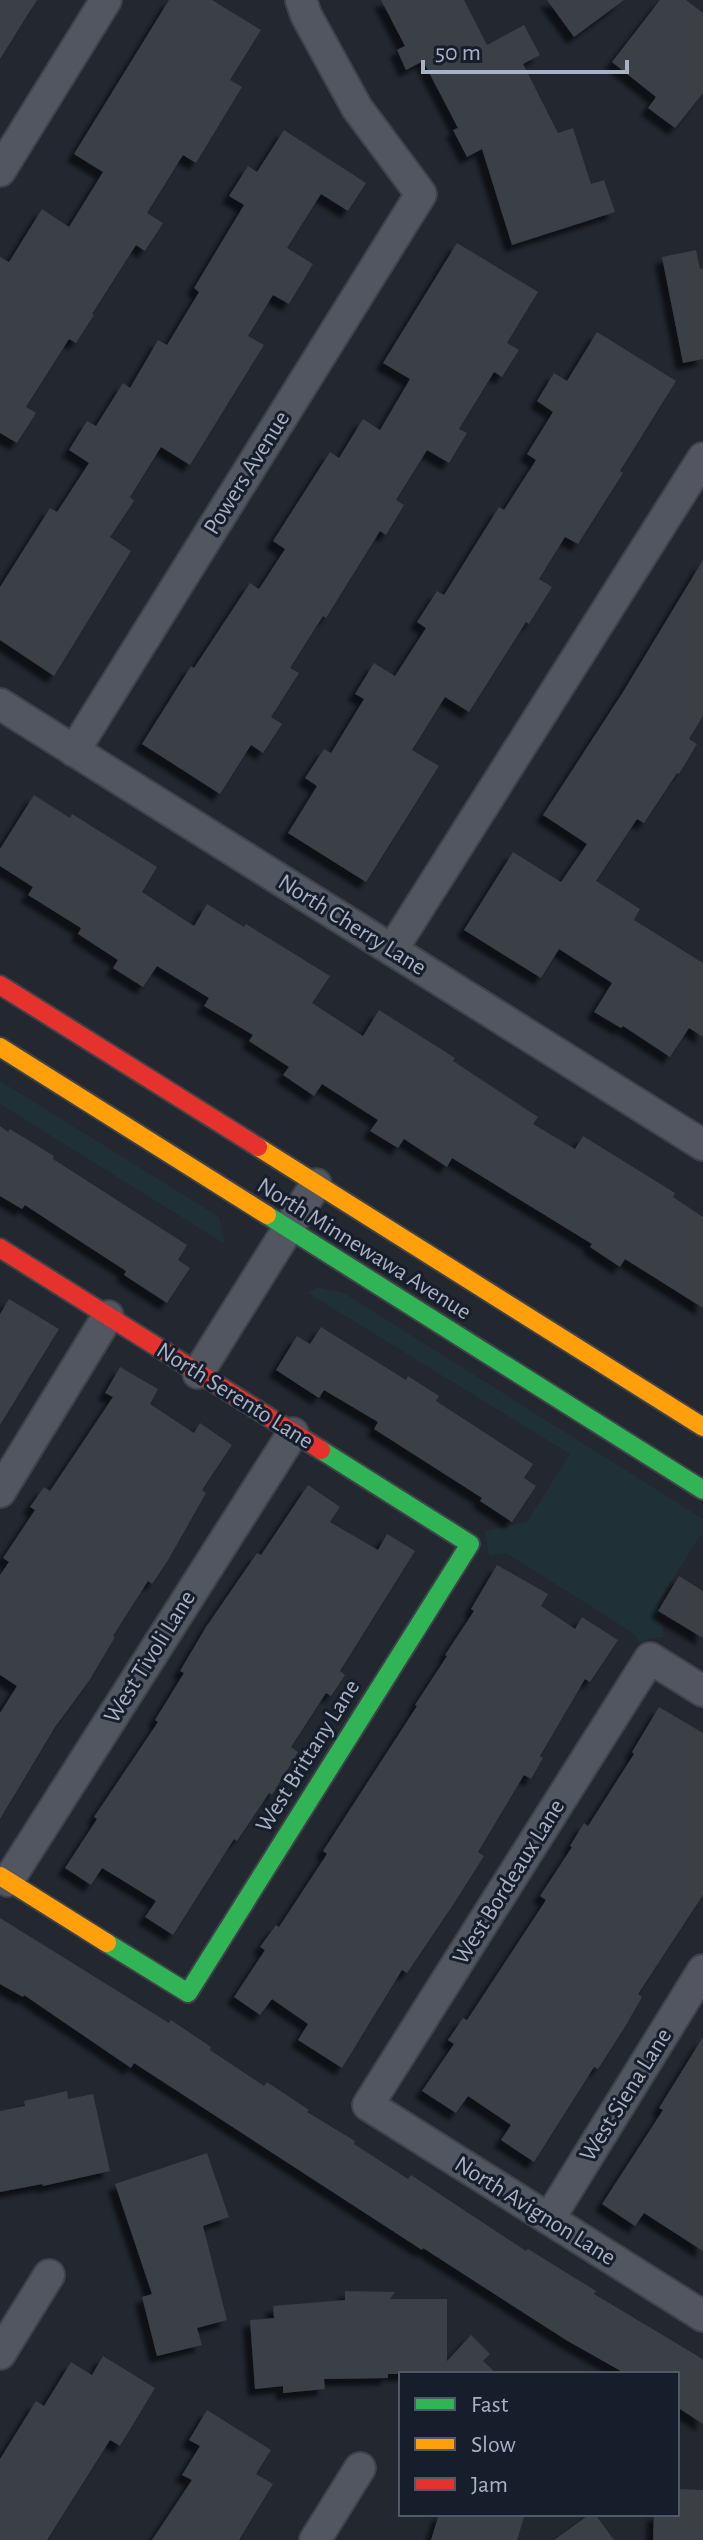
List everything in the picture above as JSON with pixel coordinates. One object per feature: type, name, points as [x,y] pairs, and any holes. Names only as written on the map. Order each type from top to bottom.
[{"type":"main road","name":"North Minnewawa Avenue","points":[[0,985],[703,1427]]},
{"type":"main road","name":"North Minnewawa Avenue","points":[[0,1047],[703,1490]]},
{"type":"main road","points":[[136,1092],[207,1114]]},
{"type":"main road","name":"North Serento Lane","points":[[0,1248],[470,1544]]},
{"type":"main road","name":"West Brittany Lane","points":[[4,1879],[188,1993],[470,1544]]},
{"type":"street","points":[[0,171],[106,0]]},
{"type":"street","name":"Powers Avenue","points":[[74,751],[421,194],[357,108],[306,15],[301,0]]},
{"type":"street","points":[[392,950],[703,458]]},
{"type":"street","name":"North Cherry Lane","points":[[5,718],[74,751],[703,1145]]},
{"type":"street","points":[[198,1373],[316,1184]]},
{"type":"street","points":[[0,1492],[108,1316]]},
{"type":"street","name":"West Tivoli Lane","points":[[4,1879],[293,1433]]},
{"type":"street","name":"West Bordeaux Lane","points":[[368,2105],[650,1658],[703,1691]]},
{"type":"street","name":"West Siena Lane","points":[[549,2219],[703,1970]]},
{"type":"street","name":"North Avignon Lane","points":[[368,2105],[703,2316]]},
{"type":"street","points":[[0,2354],[49,2275]]},
{"type":"street","points":[[315,2540],[360,2468]]},
{"type":"shaded area","points":[[0,1081],[219,1217],[225,1244],[0,1104]]},
{"type":"shaded area","points":[[317,1287],[344,1293],[703,1519],[703,1537],[700,1536],[657,1604],[664,1637],[640,1643],[633,1633],[506,1553],[489,1556],[485,1531],[527,1522],[570,1454],[308,1293]]},
{"type":"building","points":[[0,0],[37,0],[0,59]]},
{"type":"building","points":[[169,0],[212,0],[261,30],[230,80],[242,87],[196,163],[183,155],[147,213],[163,223],[145,251],[136,245],[76,343],[69,339],[26,407],[36,413],[17,443],[0,433],[0,257],[9,262],[42,209],[69,227],[103,172],[74,154]]},
{"type":"building","points":[[381,0],[464,0],[487,45],[524,25],[540,55],[523,64],[558,133],[573,128],[591,184],[604,180],[615,212],[512,245],[482,149],[467,157],[453,130],[458,128],[423,61],[406,70],[397,50],[405,46]]},
{"type":"building","points":[[547,0],[624,0],[574,37]]},
{"type":"building","points":[[660,0],[686,0],[703,13],[703,93],[675,128],[648,108],[656,97],[612,62]]},
{"type":"building","points":[[284,130],[366,183],[348,211],[321,194],[287,248],[313,264],[289,304],[273,295],[248,336],[264,345],[190,465],[161,447],[130,497],[134,501],[110,537],[131,551],[54,676],[0,640],[0,587],[50,508],[57,512],[89,463],[69,450],[87,421],[96,426],[123,383],[130,388],[158,340],[167,345],[199,292],[194,288],[244,205],[229,196],[248,166],[257,172]]},
{"type":"building","points":[[457,243],[538,292],[507,343],[519,350],[502,377],[494,372],[459,429],[467,433],[449,463],[427,450],[396,500],[404,505],[386,535],[380,531],[326,618],[323,616],[290,668],[299,673],[271,717],[282,724],[263,753],[251,745],[220,794],[142,744],[191,666],[194,668],[250,583],[259,589],[285,549],[273,541],[330,452],[339,458],[363,419],[380,430],[410,379],[383,363]]},
{"type":"building","points":[[696,250],[700,269],[703,268],[703,359],[683,363],[662,257]]},
{"type":"building","points":[[597,332],[676,381],[578,544],[565,537],[539,579],[552,587],[469,712],[445,697],[412,750],[439,766],[366,882],[288,833],[317,786],[305,778],[324,749],[331,753],[364,699],[355,694],[374,663],[395,676],[426,628],[417,622],[437,591],[444,595],[499,507],[504,510],[536,460],[527,454],[553,412],[537,401],[554,373],[567,381]]},
{"type":"building","points":[[703,560],[703,716],[689,739],[697,744],[644,823],[637,819],[596,881],[640,909],[634,920],[703,963],[703,1037],[689,1028],[670,1057],[623,1026],[621,1028],[594,1012],[612,983],[559,949],[541,978],[464,930],[513,852],[561,882],[587,844],[543,815]]},
{"type":"building","points":[[34,795],[70,818],[72,814],[157,867],[142,892],[194,926],[207,904],[244,927],[246,924],[330,976],[312,1003],[363,1036],[379,1010],[455,1058],[453,1061],[538,1117],[533,1124],[575,1149],[583,1136],[675,1193],[673,1197],[703,1217],[703,1308],[625,1259],[620,1267],[590,1247],[592,1244],[452,1158],[447,1167],[404,1139],[398,1148],[370,1131],[378,1120],[322,1084],[314,1096],[283,1075],[289,1067],[249,1041],[253,1035],[204,1006],[209,998],[157,966],[143,987],[113,968],[118,960],[78,934],[81,928],[28,895],[33,887],[0,866],[0,849]]},
{"type":"building","points":[[0,1126],[54,1156],[53,1159],[187,1245],[178,1260],[190,1268],[167,1303],[124,1275],[126,1271],[25,1205],[22,1209],[0,1196]]},
{"type":"building","points":[[9,1299],[59,1329],[0,1425],[0,1314]]},
{"type":"building","points":[[321,1327],[406,1380],[408,1376],[439,1396],[436,1401],[533,1464],[524,1478],[536,1486],[512,1522],[480,1501],[482,1498],[374,1429],[378,1422],[324,1390],[319,1398],[276,1370],[297,1336],[310,1344]]},
{"type":"building","points":[[120,1367],[158,1389],[150,1404],[194,1433],[200,1423],[232,1445],[202,1490],[206,1493],[167,1562],[152,1584],[148,1581],[89,1681],[55,1727],[0,1819],[0,1713],[17,1686],[0,1675],[0,1575],[9,1562],[3,1558],[35,1510],[30,1507],[44,1487],[50,1491],[113,1397],[105,1393]]},
{"type":"building","points":[[308,1485],[340,1507],[330,1522],[378,1550],[387,1534],[415,1551],[340,1671],[345,1675],[331,1696],[326,1693],[291,1747],[298,1752],[272,1795],[269,1793],[237,1841],[234,1839],[173,1935],[145,1917],[156,1901],[102,1868],[91,1885],[65,1868],[97,1819],[94,1817],[158,1722],[155,1720],[184,1673],[180,1671],[206,1627],[257,1553],[261,1555]]},
{"type":"building","points":[[497,1565],[548,1594],[541,1606],[575,1629],[582,1617],[618,1640],[590,1682],[585,1679],[540,1756],[543,1758],[531,1779],[524,1775],[478,1852],[484,1856],[407,1973],[402,1970],[342,2068],[298,2040],[308,2024],[272,1999],[260,2015],[234,1997],[265,1950],[260,1947],[276,1925],[279,1927],[327,1854],[323,1851],[417,1706],[474,1611],[471,1609]]},
{"type":"building","points":[[679,1576],[703,1591],[703,1638],[658,1611]]},
{"type":"building","points":[[659,1707],[703,1733],[703,1895],[638,1994],[642,1997],[625,2027],[598,2069],[594,2067],[534,2162],[501,2140],[511,2125],[468,2096],[456,2113],[422,2091],[454,2044],[448,2040],[463,2018],[467,2020],[546,1900],[540,1896],[584,1823],[588,1826],[634,1754],[632,1752]]},
{"type":"building","points":[[0,1918],[169,2023],[171,2020],[211,2047],[210,2050],[264,2086],[267,2082],[408,2179],[411,2175],[526,2251],[528,2249],[596,2291],[594,2294],[703,2360],[703,2424],[679,2408],[679,2372],[622,2372],[566,2340],[134,2063],[131,2068],[24,1995],[0,1984]]},
{"type":"building","points":[[703,2037],[703,2251],[644,2213],[635,2226],[602,2204],[663,2110],[659,2108]]},
{"type":"building","points":[[67,2091],[68,2099],[93,2094],[110,2171],[0,2192],[0,2111],[25,2106],[24,2101]]},
{"type":"building","points":[[207,2153],[229,2217],[203,2226],[227,2320],[197,2328],[202,2345],[157,2356],[142,2297],[152,2294],[115,2184]]},
{"type":"building","points":[[345,2291],[395,2292],[390,2299],[447,2299],[447,2361],[471,2335],[490,2354],[483,2361],[495,2372],[399,2372],[388,2374],[388,2378],[324,2379],[325,2389],[283,2393],[283,2386],[255,2389],[250,2320],[274,2318],[273,2306],[345,2300]]},
{"type":"building","points":[[103,2356],[155,2388],[120,2446],[110,2440],[47,2540],[0,2540],[0,2459],[36,2401],[44,2406],[71,2362],[92,2375]]},
{"type":"building","points":[[207,2410],[271,2450],[256,2474],[273,2484],[239,2540],[152,2540],[192,2480],[182,2475],[200,2446],[189,2440]]},
{"type":"building","points":[[679,2489],[703,2490],[703,2540],[653,2540],[654,2516],[679,2516]]},
{"type":"building","points":[[438,2516],[524,2516],[517,2540],[431,2540]]},
{"type":"building","points":[[587,2516],[596,2516],[614,2540],[554,2540]]},
{"type":"traffic: fast","points":[[267,1215],[703,1490]]},
{"type":"traffic: fast","points":[[107,1943],[188,1993],[470,1544],[321,1450]]},
{"type":"traffic: slow","points":[[0,1047],[267,1215]]},
{"type":"traffic: slow","points":[[258,1147],[703,1427]]},
{"type":"traffic: slow","points":[[0,1876],[107,1943]]},
{"type":"traffic: jam","points":[[0,985],[258,1147]]},
{"type":"traffic: jam","points":[[0,1248],[321,1450]]}]
